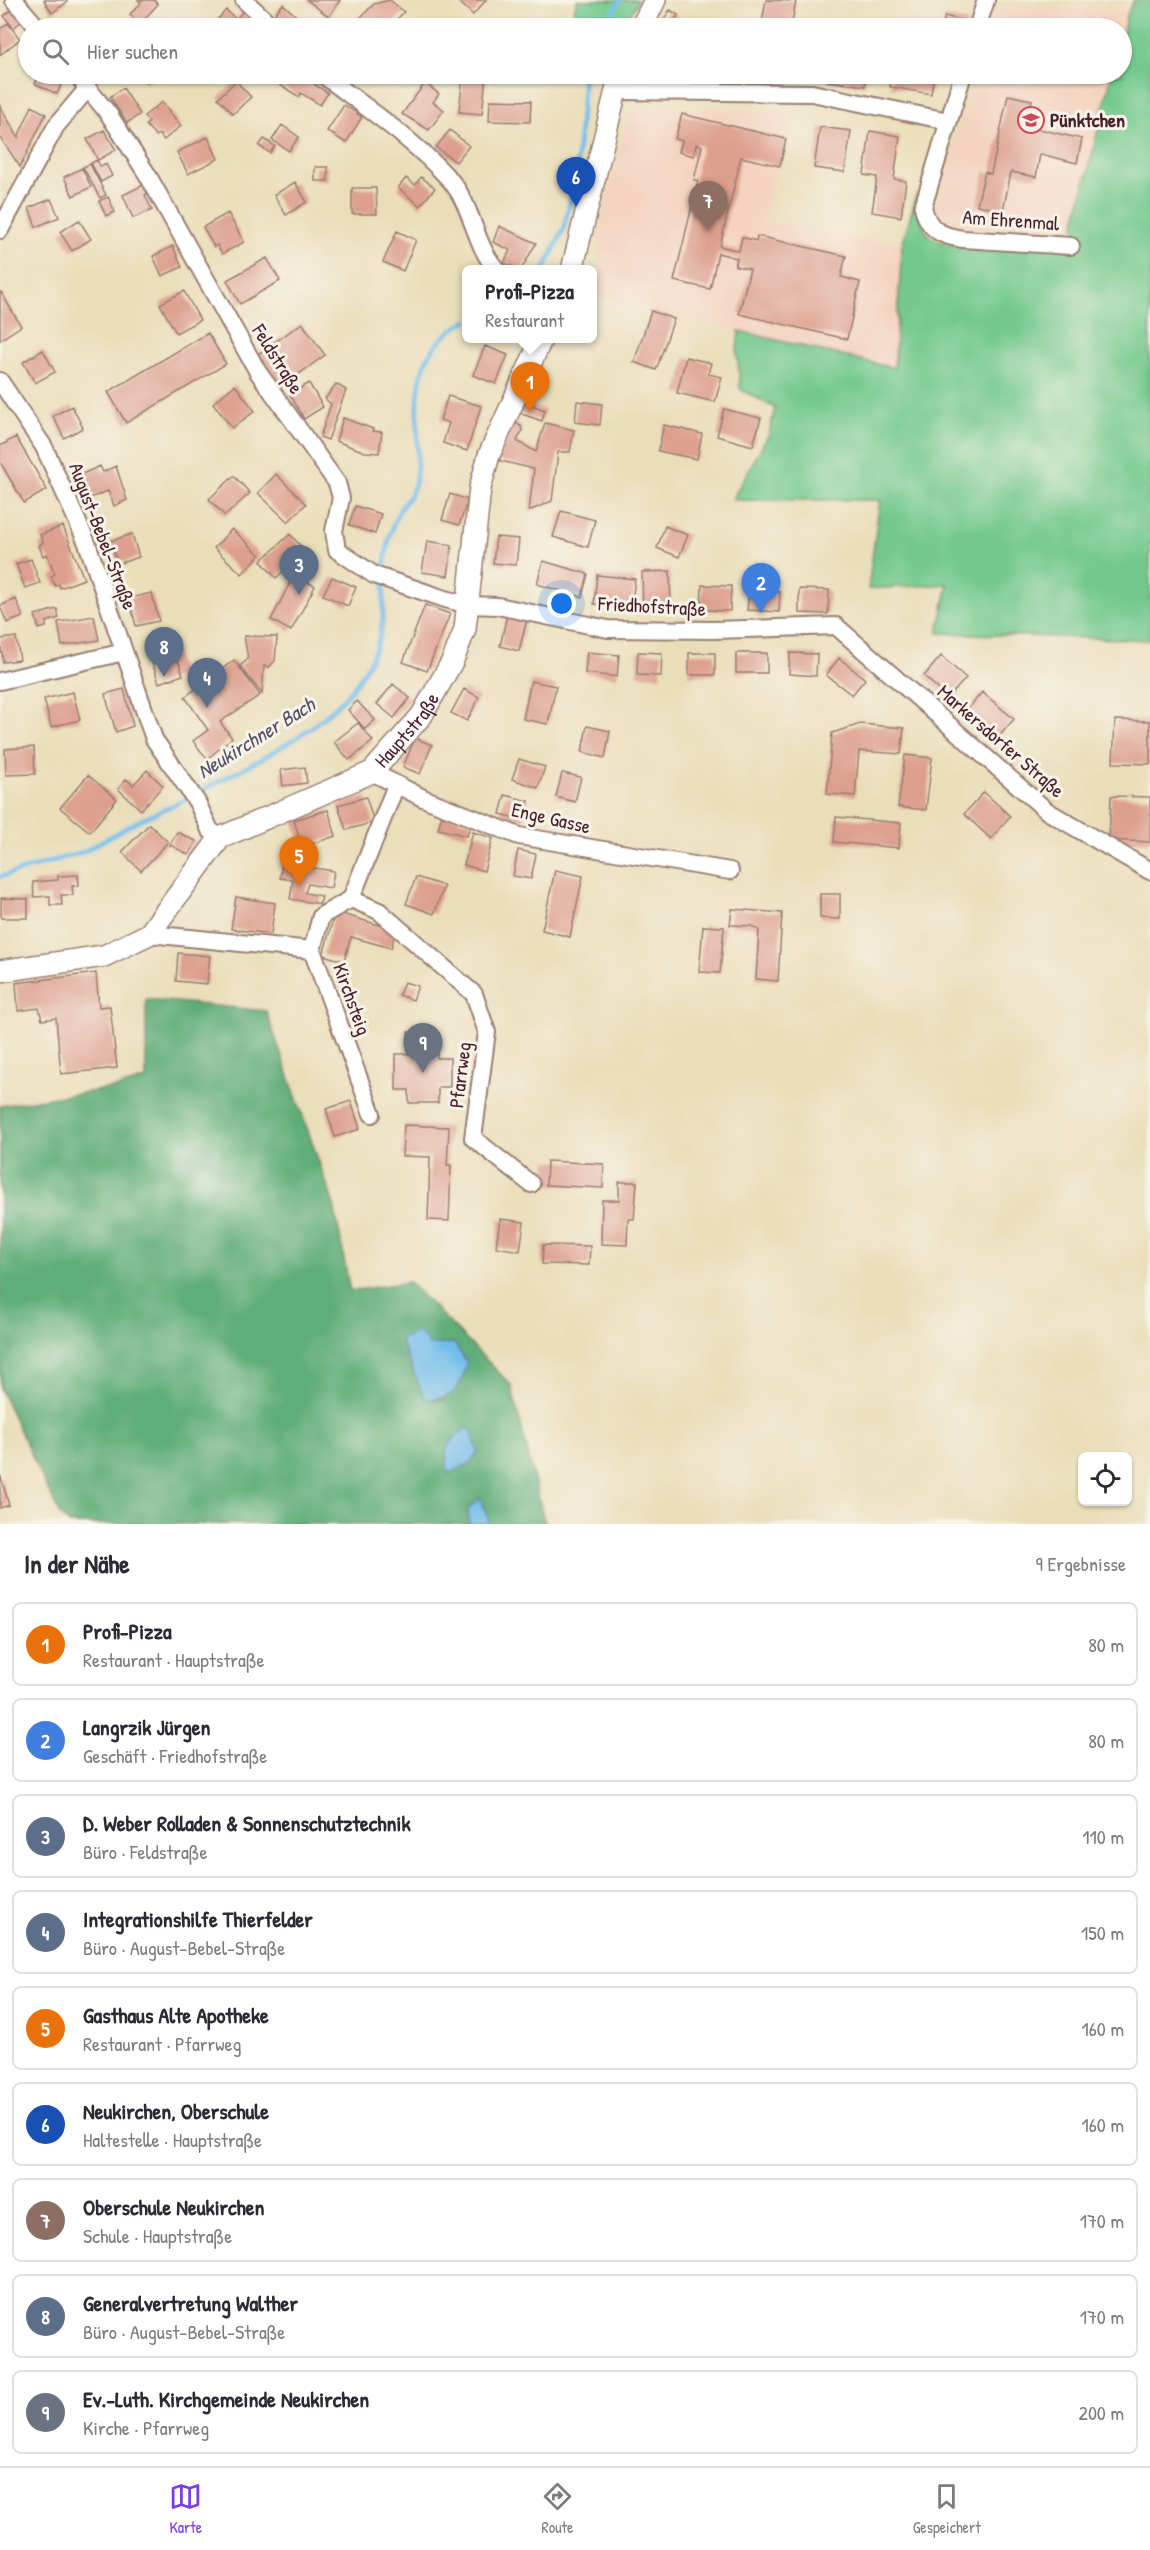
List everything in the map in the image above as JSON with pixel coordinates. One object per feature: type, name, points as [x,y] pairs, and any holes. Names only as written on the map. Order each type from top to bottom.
[{"type":"main road","points":[[646,18],[655,0]]},
{"type":"main road","points":[[573,265],[617,84]]},
{"type":"main road","name":"Hauptstraße","points":[[220,838],[372,772],[422,715],[453,660],[465,629],[480,488],[489,455],[540,343]]},
{"type":"main road","points":[[0,971],[104,956],[149,934],[220,838]]},
{"type":"street","points":[[14,0],[29,18]]},
{"type":"street","points":[[244,0],[263,18]]},
{"type":"street","points":[[980,18],[986,0]]},
{"type":"street","name":"Feldstraße","points":[[85,84],[108,113],[173,217],[258,372],[338,483],[341,498],[334,531],[337,550],[374,575],[469,605]]},
{"type":"street","points":[[335,84],[414,147],[450,181],[464,201],[488,260],[492,265]]},
{"type":"street","points":[[652,84],[812,93],[948,121]]},
{"type":"street","name":"Am Ehrenmal","points":[[960,84],[923,207],[930,227],[947,236],[963,239],[1071,246]]},
{"type":"street","points":[[0,230],[56,126],[88,88]]},
{"type":"street","name":"August-Bebel-Straße","points":[[0,381],[44,447],[87,543],[154,739],[192,795],[210,830],[220,838]]},
{"type":"street","name":"Friedhofstraße","points":[[469,605],[498,606],[608,629],[714,630],[836,626]]},
{"type":"street","name":"Markersdorfer Straße","points":[[836,626],[1047,810],[1150,871]]},
{"type":"street","points":[[0,681],[124,652]]},
{"type":"street","name":"Enge Gasse","points":[[372,772],[396,785],[519,836],[730,871]]},
{"type":"street","points":[[312,950],[321,916],[351,898],[396,785]]},
{"type":"street","name":"Pfarrweg","points":[[351,898],[379,911],[474,994],[487,1032],[473,1138],[531,1184]]},
{"type":"street","name":"Kirchsteig","points":[[149,934],[312,950],[372,1114]]},
{"type":"shaded area","points":[[994,8],[1127,11],[1126,18],[991,18]]},
{"type":"shaded area","name":"Pünktchen","points":[[972,84],[1110,84],[1075,223],[1062,219],[1048,235],[1036,239],[1016,236],[1011,231],[987,225],[983,231],[952,230],[940,223],[935,208]]},
{"type":"shaded area","points":[[634,106],[796,113],[762,221],[902,245],[894,369],[597,297],[597,265],[602,244],[596,240],[630,110]]},
{"type":"green space","points":[[577,0],[638,0],[628,18],[573,18]]},
{"type":"green space","points":[[1134,0],[1150,0],[1150,640],[938,633],[948,584],[868,589],[880,500],[732,500],[769,434],[775,408],[740,389],[737,350],[739,331],[894,368],[902,245],[917,193],[922,224],[927,233],[937,240],[953,245],[997,247],[1076,241],[1075,223],[1110,84],[1132,84],[1132,18],[1126,18]]},
{"type":"green space","points":[[146,999],[266,1011],[334,1205],[350,1291],[409,1282],[511,1385],[545,1524],[490,1524],[480,1499],[468,1509],[469,1524],[70,1524],[60,1515],[0,1389],[0,1106],[120,1087],[146,1079]],"holes":[[[401,1340],[430,1345],[443,1400],[426,1399]]]},
{"type":"water","points":[[418,1331],[430,1345],[454,1343],[467,1363],[455,1392],[444,1398],[425,1399],[400,1340]]},
{"type":"water","points":[[470,1427],[478,1451],[471,1463],[448,1474],[446,1458],[451,1441]]},
{"type":"water","points":[[480,1498],[490,1524],[469,1524],[468,1509]]},
{"type":"building","points":[[44,0],[65,0],[67,2],[52,13]]},
{"type":"building","points":[[138,0],[154,0],[158,4],[145,18],[134,18],[130,14],[141,3]]},
{"type":"building","points":[[307,0],[340,0],[329,17]]},
{"type":"building","points":[[390,0],[404,12],[398,18],[360,18],[374,4]]},
{"type":"building","points":[[457,0],[486,0],[473,15]]},
{"type":"building","points":[[766,0],[796,1],[793,18],[763,18]]},
{"type":"building","points":[[283,4],[298,18],[281,18],[275,13]]},
{"type":"building","points":[[15,7],[24,18],[18,18],[18,24],[13,28],[4,16]]},
{"type":"building","points":[[245,9],[255,18],[237,18]]},
{"type":"building","points":[[226,10],[235,18],[219,18]]},
{"type":"building","points":[[670,10],[678,15],[676,18],[665,18]]},
{"type":"building","points":[[8,23],[18,36],[18,41],[0,55],[0,29]]},
{"type":"building","points":[[35,84],[62,84],[57,94]]},
{"type":"building","points":[[233,84],[239,84],[251,97],[233,114],[218,98]]},
{"type":"building","points":[[279,84],[314,84],[328,93],[320,105],[301,93],[299,97]]},
{"type":"building","points":[[424,84],[439,94],[433,102],[444,110],[429,130],[402,114]]},
{"type":"building","points":[[462,84],[485,84],[482,114],[459,112]]},
{"type":"building","points":[[890,84],[932,84],[931,94],[890,87]]},
{"type":"building","points":[[123,88],[140,114],[127,123],[110,97]]},
{"type":"building","points":[[1008,95],[1032,100],[1026,126],[1082,139],[1077,163],[1040,154],[1036,177],[1011,172],[1003,211],[977,205],[985,172],[991,174]]},
{"type":"building","points":[[490,100],[531,101],[530,122],[489,121]]},
{"type":"building","points":[[162,102],[181,126],[164,140],[159,134],[156,136],[146,125],[149,122],[144,116]]},
{"type":"building","points":[[344,105],[362,117],[346,143],[327,131]]},
{"type":"building","points":[[0,106],[18,137],[32,106],[46,114],[20,167],[0,137]]},
{"type":"building","points":[[682,114],[786,139],[780,166],[741,157],[720,246],[739,251],[742,237],[756,241],[757,236],[846,256],[841,277],[860,282],[847,339],[739,314],[750,269],[735,266],[737,258],[718,253],[710,289],[674,281],[698,181],[694,180],[702,146],[696,144],[694,156],[679,152],[682,141],[675,139]]},
{"type":"building","points":[[282,125],[299,137],[289,151],[272,140]]},
{"type":"building","points":[[820,127],[851,131],[845,172],[814,168]]},
{"type":"building","points":[[104,130],[116,150],[98,160],[87,139]]},
{"type":"building","points":[[450,130],[469,146],[456,162],[436,147]]},
{"type":"building","points":[[870,131],[900,136],[894,179],[906,181],[901,217],[872,212],[877,177],[864,175]]},
{"type":"building","points":[[208,137],[218,159],[188,174],[177,152]]},
{"type":"building","points":[[264,139],[275,146],[270,153],[259,146]]},
{"type":"building","points":[[97,160],[101,167],[106,164],[112,176],[101,182],[91,163]]},
{"type":"building","points":[[90,164],[106,195],[100,198],[83,167]]},
{"type":"building","points":[[315,167],[328,167],[328,181],[315,181]]},
{"type":"building","points":[[82,168],[91,187],[73,196],[64,177]]},
{"type":"building","points":[[421,177],[435,188],[420,206],[398,188],[406,178],[415,185]]},
{"type":"building","points":[[295,182],[307,202],[286,215],[274,195]]},
{"type":"building","points":[[145,184],[149,193],[145,195],[152,210],[133,218],[123,195]]},
{"type":"building","points":[[352,188],[376,188],[377,214],[352,214]]},
{"type":"building","points":[[108,197],[115,212],[106,216],[99,201]]},
{"type":"building","points":[[51,199],[59,217],[36,227],[29,208]]},
{"type":"building","points":[[228,213],[244,242],[222,254],[217,245],[214,247],[203,227]]},
{"type":"building","points":[[79,220],[91,239],[72,251],[60,232]]},
{"type":"building","points":[[499,226],[536,243],[524,265],[509,265],[504,263],[510,250],[493,242]]},
{"type":"building","points":[[397,231],[416,240],[403,271],[383,262]]},
{"type":"building","points":[[173,246],[182,267],[162,276],[153,256]]},
{"type":"building","points":[[267,258],[280,281],[240,304],[227,280]]},
{"type":"building","points":[[184,291],[200,320],[176,333],[160,304]]},
{"type":"building","points":[[0,293],[21,326],[0,340]]},
{"type":"building","points":[[651,311],[674,319],[656,370],[634,362]]},
{"type":"building","points":[[302,323],[325,355],[277,390],[254,357]]},
{"type":"building","points":[[208,333],[226,364],[126,423],[108,392]]},
{"type":"building","points":[[485,346],[508,355],[496,384],[473,375]]},
{"type":"building","points":[[43,350],[55,372],[35,383],[23,362]]},
{"type":"building","points":[[686,357],[711,363],[708,374],[722,377],[715,402],[677,393]]},
{"type":"building","points":[[309,383],[323,407],[304,419],[290,395]]},
{"type":"building","points":[[336,384],[346,390],[328,440],[320,437],[331,404],[325,399]]},
{"type":"building","points":[[235,385],[255,411],[232,428],[213,403]]},
{"type":"building","points":[[448,396],[481,406],[467,451],[443,443],[449,423],[440,420]]},
{"type":"building","points":[[577,401],[602,404],[600,425],[575,422]]},
{"type":"building","points":[[523,402],[545,410],[542,421],[519,413]]},
{"type":"building","points":[[72,406],[83,428],[64,438],[53,416]]},
{"type":"building","points":[[724,409],[761,418],[753,446],[717,436]]},
{"type":"building","points":[[343,418],[373,429],[372,431],[382,432],[379,453],[365,452],[336,441]]},
{"type":"building","points":[[514,422],[521,426],[522,431],[517,441],[536,452],[545,423],[574,430],[570,452],[558,452],[552,501],[529,511],[534,469],[497,460]]},
{"type":"building","points":[[664,425],[702,434],[697,459],[658,451]]},
{"type":"building","points":[[16,437],[47,490],[24,503],[0,462],[0,446]]},
{"type":"building","points":[[100,466],[103,472],[116,466],[127,500],[114,506],[108,491],[90,498],[80,475]]},
{"type":"building","points":[[276,474],[306,504],[288,522],[258,493]]},
{"type":"building","points":[[234,476],[250,493],[225,516],[209,499]]},
{"type":"building","points":[[450,494],[468,500],[459,525],[442,520]]},
{"type":"building","points":[[355,506],[381,514],[375,534],[349,525]]},
{"type":"building","points":[[561,511],[595,520],[588,547],[553,537]]},
{"type":"building","points":[[63,526],[84,579],[60,588],[59,584],[55,586],[51,576],[55,574],[47,554],[43,556],[39,545],[43,543],[40,535]]},
{"type":"building","points":[[665,526],[688,535],[679,557],[657,548]]},
{"type":"building","points":[[232,529],[260,555],[242,574],[214,548]]},
{"type":"building","points":[[132,534],[139,557],[118,564],[110,541]]},
{"type":"building","points":[[290,534],[305,551],[276,578],[261,561]]},
{"type":"building","points":[[496,537],[519,539],[516,565],[493,563]]},
{"type":"building","points":[[427,541],[452,545],[448,576],[422,572]]},
{"type":"building","points":[[31,559],[40,583],[25,588],[16,564]]},
{"type":"building","points":[[543,561],[588,574],[582,597],[537,584]]},
{"type":"building","points":[[670,571],[671,610],[643,611],[642,572]]},
{"type":"building","points":[[294,575],[315,586],[291,631],[271,620]]},
{"type":"building","points":[[597,575],[635,579],[631,608],[594,604]]},
{"type":"building","points":[[332,577],[356,587],[348,606],[323,595]]},
{"type":"building","points":[[702,585],[731,586],[730,611],[701,610]]},
{"type":"building","points":[[799,589],[829,590],[828,614],[799,613]]},
{"type":"building","points":[[749,590],[780,592],[779,612],[747,610]]},
{"type":"building","points":[[152,593],[159,621],[136,626],[129,598]]},
{"type":"building","points":[[16,599],[23,617],[7,623],[0,606]]},
{"type":"building","points":[[425,605],[450,614],[427,671],[403,662]]},
{"type":"building","points":[[57,609],[59,618],[46,622],[46,627],[39,629],[35,615]]},
{"type":"building","points":[[508,610],[528,615],[519,651],[500,646]]},
{"type":"building","points":[[94,616],[99,640],[62,646],[58,622]]},
{"type":"building","points":[[244,636],[277,637],[275,661],[269,667],[264,666],[262,694],[240,666],[248,659]]},
{"type":"building","points":[[16,637],[20,660],[3,662],[0,639]]},
{"type":"building","points":[[175,651],[183,675],[159,683],[151,659]]},
{"type":"building","points":[[587,652],[619,655],[617,677],[585,673]]},
{"type":"building","points":[[638,652],[662,653],[661,676],[637,675]]},
{"type":"building","points":[[689,653],[715,653],[715,675],[689,675]]},
{"type":"building","points":[[736,653],[767,653],[767,673],[736,673]]},
{"type":"building","points":[[790,653],[817,654],[816,676],[789,674]]},
{"type":"building","points":[[941,656],[966,678],[948,698],[924,676]]},
{"type":"building","points":[[839,658],[865,679],[852,695],[826,675]]},
{"type":"building","points":[[234,660],[260,695],[220,722],[232,738],[207,759],[193,741],[208,730],[185,697]]},
{"type":"building","points":[[531,681],[556,686],[548,724],[523,719]]},
{"type":"building","points":[[393,684],[410,698],[394,718],[377,704]]},
{"type":"building","points":[[124,689],[133,726],[116,732],[105,694]]},
{"type":"building","points":[[464,689],[479,697],[467,721],[451,713]]},
{"type":"building","points":[[73,692],[80,720],[51,727],[44,699]]},
{"type":"building","points":[[982,692],[1014,719],[995,741],[963,715]]},
{"type":"building","points":[[357,701],[375,720],[365,729],[348,710]]},
{"type":"building","points":[[1115,720],[1150,721],[1150,764],[1113,763]]},
{"type":"building","points":[[358,723],[373,741],[349,760],[334,742]]},
{"type":"building","points":[[860,724],[904,728],[901,754],[859,751],[855,796],[827,794],[832,733]]},
{"type":"building","points":[[587,726],[610,731],[605,758],[582,752]]},
{"type":"building","points":[[415,738],[432,745],[420,774],[403,767]]},
{"type":"building","points":[[34,747],[35,774],[6,775],[5,749]]},
{"type":"building","points":[[905,755],[932,758],[926,810],[898,807]]},
{"type":"building","points":[[519,759],[545,767],[538,788],[512,779]]},
{"type":"building","points":[[305,767],[307,783],[283,786],[281,770]]},
{"type":"building","points":[[147,770],[163,786],[141,810],[118,789],[126,779],[133,785]]},
{"type":"building","points":[[562,773],[581,777],[575,802],[556,797]]},
{"type":"building","points":[[88,775],[117,799],[90,832],[60,808]]},
{"type":"building","points":[[984,792],[1010,816],[991,839],[964,814]]},
{"type":"building","points":[[505,795],[529,801],[524,820],[500,814]]},
{"type":"building","points":[[1111,796],[1150,797],[1150,842],[1109,840]]},
{"type":"building","points":[[366,797],[374,822],[346,830],[338,805]]},
{"type":"building","points":[[328,810],[336,836],[302,847],[294,820]]},
{"type":"building","points":[[442,815],[471,822],[467,836],[438,829]]},
{"type":"building","points":[[836,817],[901,823],[899,848],[834,842]]},
{"type":"building","points":[[149,824],[168,842],[141,871],[122,852]]},
{"type":"building","points":[[177,832],[196,841],[189,855],[170,845]]},
{"type":"building","points":[[473,832],[493,838],[484,871],[464,865]]},
{"type":"building","points":[[518,850],[536,854],[531,879],[513,876]]},
{"type":"building","points":[[282,863],[334,871],[331,888],[308,884],[305,893],[322,896],[320,904],[290,899],[293,880],[280,878]]},
{"type":"building","points":[[555,870],[583,876],[570,937],[542,930]]},
{"type":"building","points":[[78,875],[79,886],[72,886],[73,895],[61,895],[62,905],[50,905],[50,896],[34,897],[33,882],[58,880],[58,876]]},
{"type":"building","points":[[416,877],[444,886],[434,914],[406,904]]},
{"type":"building","points":[[820,894],[840,894],[840,919],[820,918]]},
{"type":"building","points":[[236,897],[275,903],[271,934],[231,929]]},
{"type":"building","points":[[1,898],[28,899],[28,918],[1,918]]},
{"type":"building","points":[[732,909],[782,913],[778,981],[756,979],[759,930],[752,926],[730,925]]},
{"type":"building","points":[[335,912],[396,930],[391,948],[351,937],[344,961],[323,955]]},
{"type":"building","points":[[703,926],[724,927],[720,973],[699,972]]},
{"type":"building","points":[[178,953],[210,956],[207,984],[176,981]]},
{"type":"building","points":[[96,973],[99,1007],[110,1006],[117,1068],[61,1074],[56,1018],[42,1020],[39,1008],[18,1011],[16,983]]},
{"type":"building","points":[[404,982],[418,986],[413,1000],[399,995]]},
{"type":"building","points":[[408,1032],[437,1032],[437,1058],[450,1058],[450,1087],[438,1087],[438,1103],[409,1103],[409,1090],[396,1090],[396,1054],[408,1054]]},
{"type":"building","points":[[351,1101],[360,1129],[335,1137],[326,1109]]},
{"type":"building","points":[[404,1125],[449,1127],[447,1165],[451,1165],[449,1221],[428,1220],[430,1157],[402,1156]]},
{"type":"building","points":[[547,1161],[604,1164],[603,1188],[546,1185]]},
{"type":"building","points":[[619,1182],[637,1182],[634,1219],[628,1219],[627,1245],[601,1244],[602,1200],[619,1200]]},
{"type":"building","points":[[500,1219],[524,1222],[520,1251],[496,1247]]},
{"type":"building","points":[[543,1245],[590,1246],[589,1265],[542,1264]]},
{"type":"building","points":[[0,1474],[9,1505],[0,1508]]},
{"type":"waterway","name":"Neukirchner Bach","points":[[610,18],[620,0]]},
{"type":"waterway","name":"Neukirchner Bach","points":[[546,265],[564,228],[576,173],[583,84]]},
{"type":"waterway","name":"Neukirchner Bach","points":[[384,573],[393,525],[415,484],[418,393],[422,372],[430,353],[445,336],[462,324]]},
{"type":"waterway","name":"Neukirchner Bach","points":[[196,794],[299,736],[343,699],[361,676],[378,642],[383,616],[384,582]]},
{"type":"waterway","name":"Neukirchner Bach","points":[[0,877],[83,852],[136,822],[189,798]]},
{"type":"place","name":"Pünktchen","points":[[1031,120]]},
{"type":"place","name":"Neukirchen, Oberschule","points":[[576,207]]},
{"type":"place","name":"Oberschule Neukirchen","points":[[708,231]]},
{"type":"place","name":"Profi-Pizza","points":[[530,412]]},
{"type":"place","name":"D. Weber Rolladen & Sonnenschutztechnik","points":[[299,595]]},
{"type":"place","name":"Langrzik Jürgen","points":[[761,613]]},
{"type":"place","name":"Generalvertretung Walther","points":[[164,677]]},
{"type":"place","name":"Integrationshilfe Thierfelder","points":[[207,708]]},
{"type":"place","name":"Gasthaus Alte Apotheke","points":[[299,886]]},
{"type":"place","name":"Ev.-Luth. Kirchgemeinde Neukirchen","points":[[423,1073]]}]
